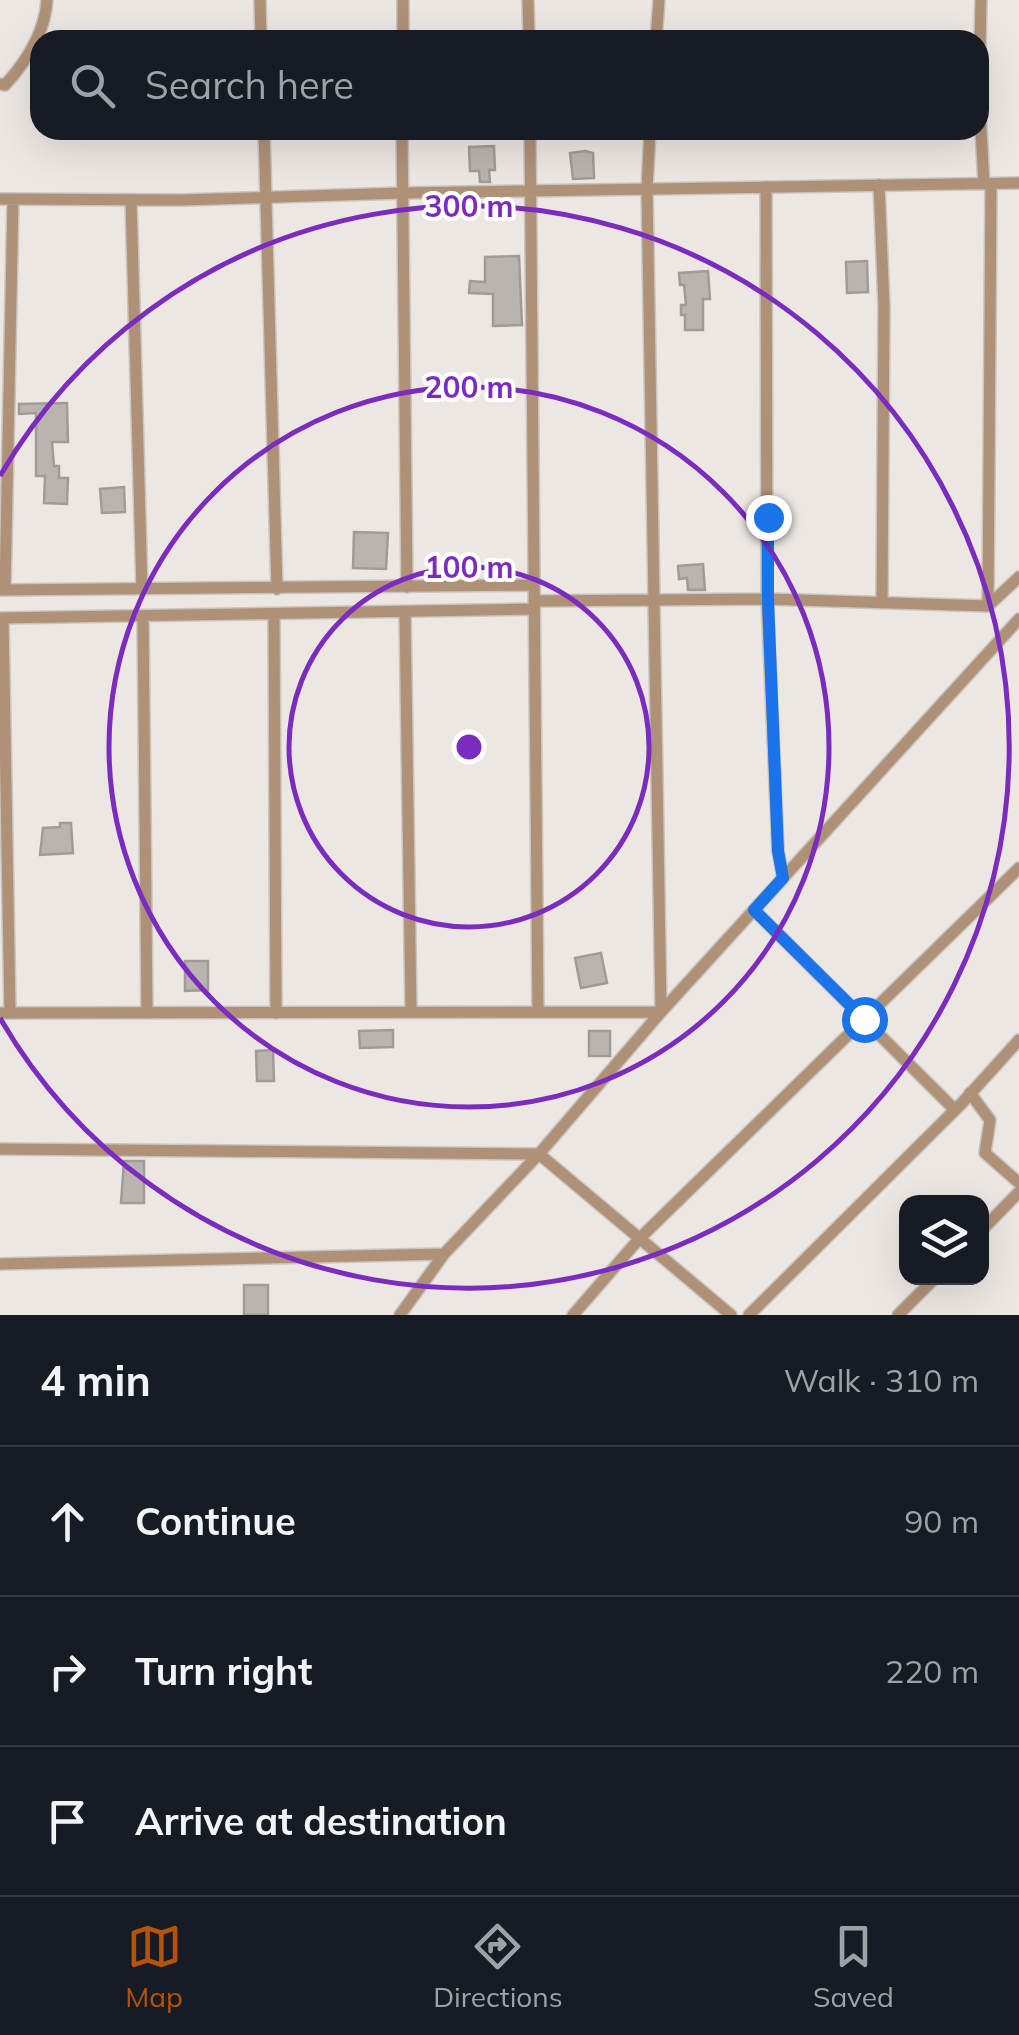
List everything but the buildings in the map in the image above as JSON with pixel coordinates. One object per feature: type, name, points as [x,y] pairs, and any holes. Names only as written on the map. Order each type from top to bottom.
[{"type":"street","points":[[40,30],[46,19],[47,0]]},
{"type":"street","points":[[260,0],[261,30]]},
{"type":"street","points":[[403,0],[403,30]]},
{"type":"street","points":[[528,0],[529,30]]},
{"type":"street","points":[[657,30],[659,0]]},
{"type":"street","points":[[980,30],[981,0]]},
{"type":"street","points":[[0,84],[5,85],[30,51]]},
{"type":"street","points":[[264,140],[276,589]]},
{"type":"street","points":[[402,140],[408,587]]},
{"type":"street","points":[[530,140],[538,1012]]},
{"type":"street","points":[[649,140],[646,188],[661,1012]]},
{"type":"street","points":[[984,140],[988,184],[988,606]]},
{"type":"street","points":[[534,585],[2,590],[6,199],[266,198],[1019,183]]},
{"type":"street","points":[[878,185],[884,306],[882,602]]},
{"type":"street","points":[[766,187],[768,599],[778,851],[783,878]]},
{"type":"street","points":[[130,200],[142,590]]},
{"type":"street","points":[[661,1012],[5,1013],[2,618],[405,612],[768,599],[988,606],[1019,577]]},
{"type":"street","points":[[405,612],[411,1012]]},
{"type":"street","points":[[274,615],[276,1012]]},
{"type":"street","points":[[143,617],[147,1013]]},
{"type":"street","points":[[400,1315],[444,1254],[539,1154],[661,1012],[1019,619]]},
{"type":"street","points":[[573,1315],[638,1239],[1019,868]]},
{"type":"street","points":[[754,910],[955,1110]]},
{"type":"street","points":[[749,1315],[955,1110],[1019,1040]]},
{"type":"street","points":[[970,1094],[990,1120],[985,1154],[1019,1183]]},
{"type":"street","points":[[0,1149],[539,1154],[731,1315]]},
{"type":"street","points":[[989,1223],[1019,1192]]},
{"type":"street","points":[[0,1264],[444,1254]]},
{"type":"street","points":[[898,1315],[927,1285]]},
{"type":"route","points":[[768,517],[778,851],[783,878],[754,910],[864,1019]]}]
